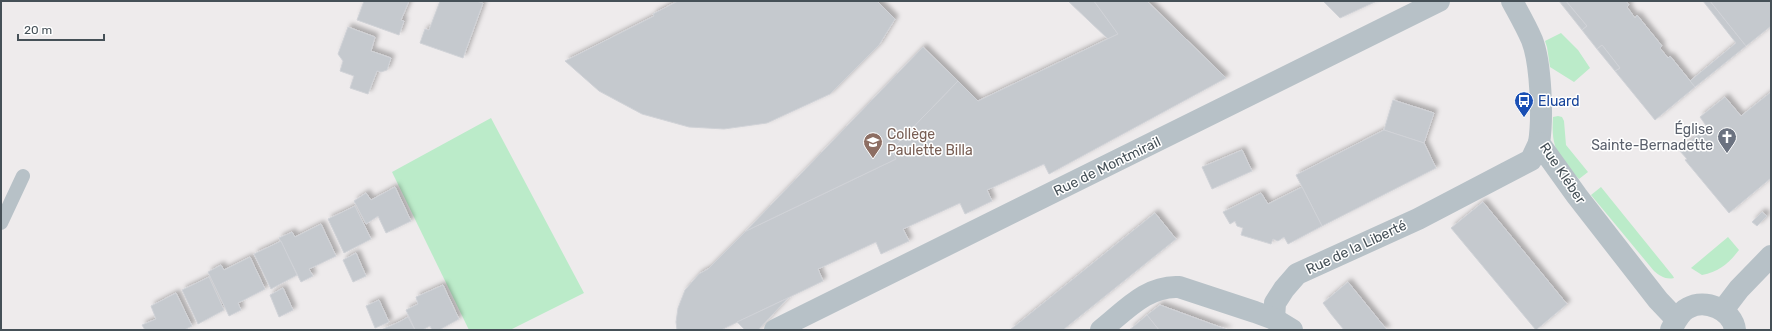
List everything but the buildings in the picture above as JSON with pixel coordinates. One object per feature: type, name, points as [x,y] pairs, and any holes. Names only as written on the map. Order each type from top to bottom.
[{"type":"street","name":"Rue de Montmirail","points":[[775,330],[1438,1]]},
{"type":"street","name":"Rue Kléber","points":[[1512,1],[1532,40],[1536,53],[1542,126],[1539,143],[1577,196],[1658,300],[1673,325]]},
{"type":"street","name":"Rue de la Liberté","points":[[1283,325],[1275,303],[1284,289],[1297,274],[1418,219],[1531,160],[1539,143]]},
{"type":"street","points":[[1723,310],[1739,289],[1771,256]]},
{"type":"street","name":"Rue de la Liberté","points":[[1101,330],[1153,290],[1168,286],[1194,291],[1283,325]]},
{"type":"street","points":[[1673,325],[1688,307],[1706,304],[1723,310],[1734,325],[1735,330]]},
{"type":"lane","points":[[1,223],[22,176]]},
{"type":"green space","points":[[1561,33],[1578,50],[1590,68],[1574,82],[1550,67],[1545,41]]},
{"type":"green space","points":[[1553,117],[1562,117],[1564,121],[1566,145],[1588,172],[1579,179],[1557,152],[1553,137]]},
{"type":"green space","points":[[491,118],[584,293],[510,330],[469,330],[392,172]]},
{"type":"green space","points":[[1601,187],[1674,278],[1663,277],[1654,271],[1591,195]]},
{"type":"green space","points":[[1728,237],[1739,250],[1727,263],[1714,272],[1702,275],[1691,268]]},
{"type":"place","name":"Eluard","points":[[1524,118]]},
{"type":"place","name":"Église Sainte-Bernadette","points":[[1727,154]]},
{"type":"place","name":"Collège Paulette Billa","points":[[873,159]]}]
